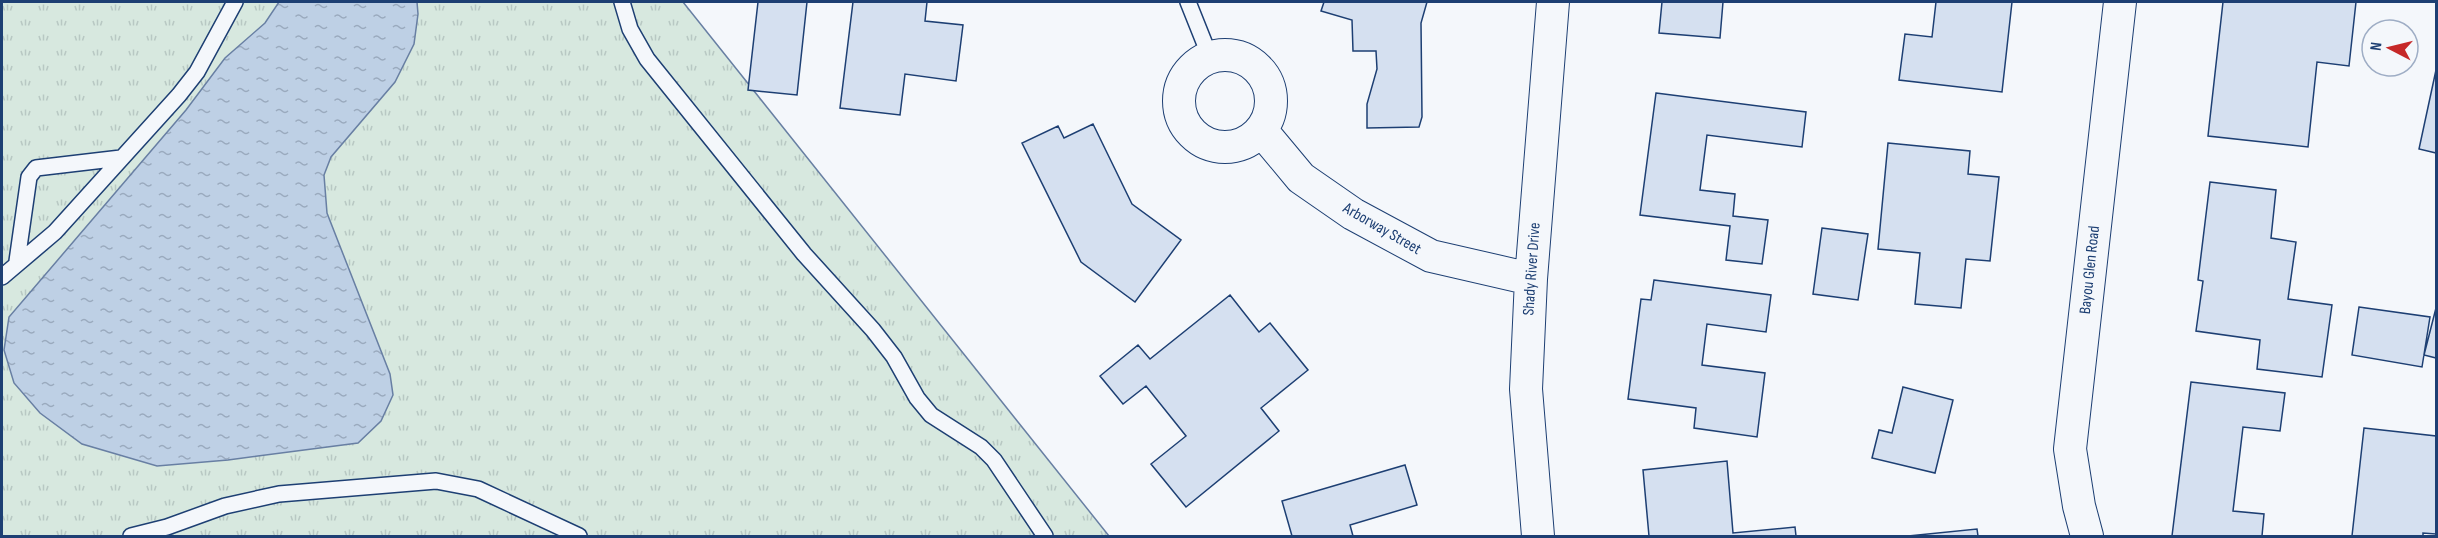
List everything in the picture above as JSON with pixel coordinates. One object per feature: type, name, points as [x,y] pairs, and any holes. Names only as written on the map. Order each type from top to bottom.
[{"type":"street","name":"Shady River Drive","points":[[1538,537],[1526,389],[1531,279],[1553,2]]},
{"type":"street","name":"Bayou Glen Road","points":[[2087,537],[2079,506],[2070,448],[2120,2]]},
{"type":"street","points":[[1220,54],[1235,55],[1250,61],[1261,72],[1268,85],[1271,101],[1269,116],[1261,130],[1250,140],[1236,146],[1221,147],[1206,144],[1194,136],[1184,124],[1179,110],[1179,95],[1183,80],[1192,67],[1210,57],[1220,54]]},
{"type":"street","name":"Arborway Street","points":[[1261,130],[1301,178],[1353,214],[1431,256],[1531,279]]},
{"type":"lane","points":[[2,277],[17,261],[55,232],[179,95],[197,72],[235,2]]},
{"type":"lane","points":[[622,2],[630,28],[647,59],[804,254],[873,330],[894,357],[917,398],[931,415],[981,447],[994,460],[1045,537]]},
{"type":"lane","points":[[1188,2],[1210,57]]},
{"type":"lane","points":[[17,261],[29,177],[36,168],[121,158]]},
{"type":"lane","points":[[131,537],[225,506],[279,494],[436,482],[478,489],[579,537]]},
{"type":"green space","points":[[2,2],[683,2],[1109,536],[2,536]]},
{"type":"water","points":[[279,2],[417,2],[418,14],[414,44],[395,82],[331,157],[324,175],[327,213],[390,374],[393,395],[381,421],[358,443],[228,460],[157,466],[82,444],[40,413],[14,383],[4,350],[9,317],[186,110],[225,58],[265,23]]},
{"type":"building","points":[[758,2],[807,2],[797,95],[748,90]]},
{"type":"building","points":[[853,2],[927,2],[925,21],[963,25],[956,81],[905,74],[900,115],[840,108]]},
{"type":"building","points":[[1324,2],[1427,2],[1421,23],[1422,117],[1419,127],[1367,128],[1367,104],[1377,69],[1376,51],[1353,51],[1352,20],[1321,11]]},
{"type":"building","points":[[1662,2],[1723,2],[1720,38],[1659,33]]},
{"type":"building","points":[[1936,2],[2012,2],[2002,92],[1899,80],[1905,34],[1932,37]]},
{"type":"building","points":[[2223,2],[2356,2],[2349,66],[2317,62],[2308,147],[2208,136]]},
{"type":"building","points":[[2436,70],[2436,153],[2419,149]]},
{"type":"building","points":[[1656,93],[1806,112],[1802,147],[1707,135],[1700,190],[1735,194],[1733,216],[1768,220],[1762,264],[1726,260],[1730,226],[1640,215]]},
{"type":"building","points":[[1093,124],[1132,204],[1181,240],[1135,302],[1081,262],[1022,143],[1058,126],[1064,138]]},
{"type":"building","points":[[1888,143],[1970,151],[1968,174],[1999,177],[1990,261],[1966,259],[1961,308],[1915,304],[1920,253],[1878,249]]},
{"type":"building","points":[[2210,182],[2276,190],[2271,238],[2296,242],[2288,299],[2332,305],[2322,377],[2257,369],[2260,340],[2196,331],[2203,281],[2198,280]]},
{"type":"building","points":[[1822,228],[1868,234],[1858,300],[1813,294]]},
{"type":"building","points":[[1654,280],[1771,295],[1766,332],[1707,324],[1702,365],[1765,373],[1757,437],[1694,428],[1696,408],[1628,399],[1641,299],[1651,300]]},
{"type":"building","points":[[1230,295],[1259,332],[1270,323],[1308,370],[1261,408],[1279,431],[1186,507],[1151,464],[1186,436],[1146,386],[1123,404],[1100,376],[1138,345],[1150,359]]},
{"type":"building","points":[[2359,307],[2430,317],[2422,367],[2352,355]]},
{"type":"building","points":[[2436,308],[2436,358],[2424,355]]},
{"type":"building","points":[[2191,382],[2285,393],[2280,431],[2243,427],[2233,511],[2264,514],[2262,536],[2172,536]]},
{"type":"building","points":[[1903,387],[1953,400],[1935,473],[1872,458],[1879,430],[1892,433]]},
{"type":"building","points":[[2364,428],[2436,436],[2436,534],[2352,536]]},
{"type":"building","points":[[1727,461],[1733,533],[1795,527],[1796,536],[1649,536],[1643,470]]},
{"type":"building","points":[[1405,465],[1417,505],[1350,525],[1353,536],[1292,536],[1282,501]]},
{"type":"building","points":[[1977,529],[1978,536],[1908,536]]}]
